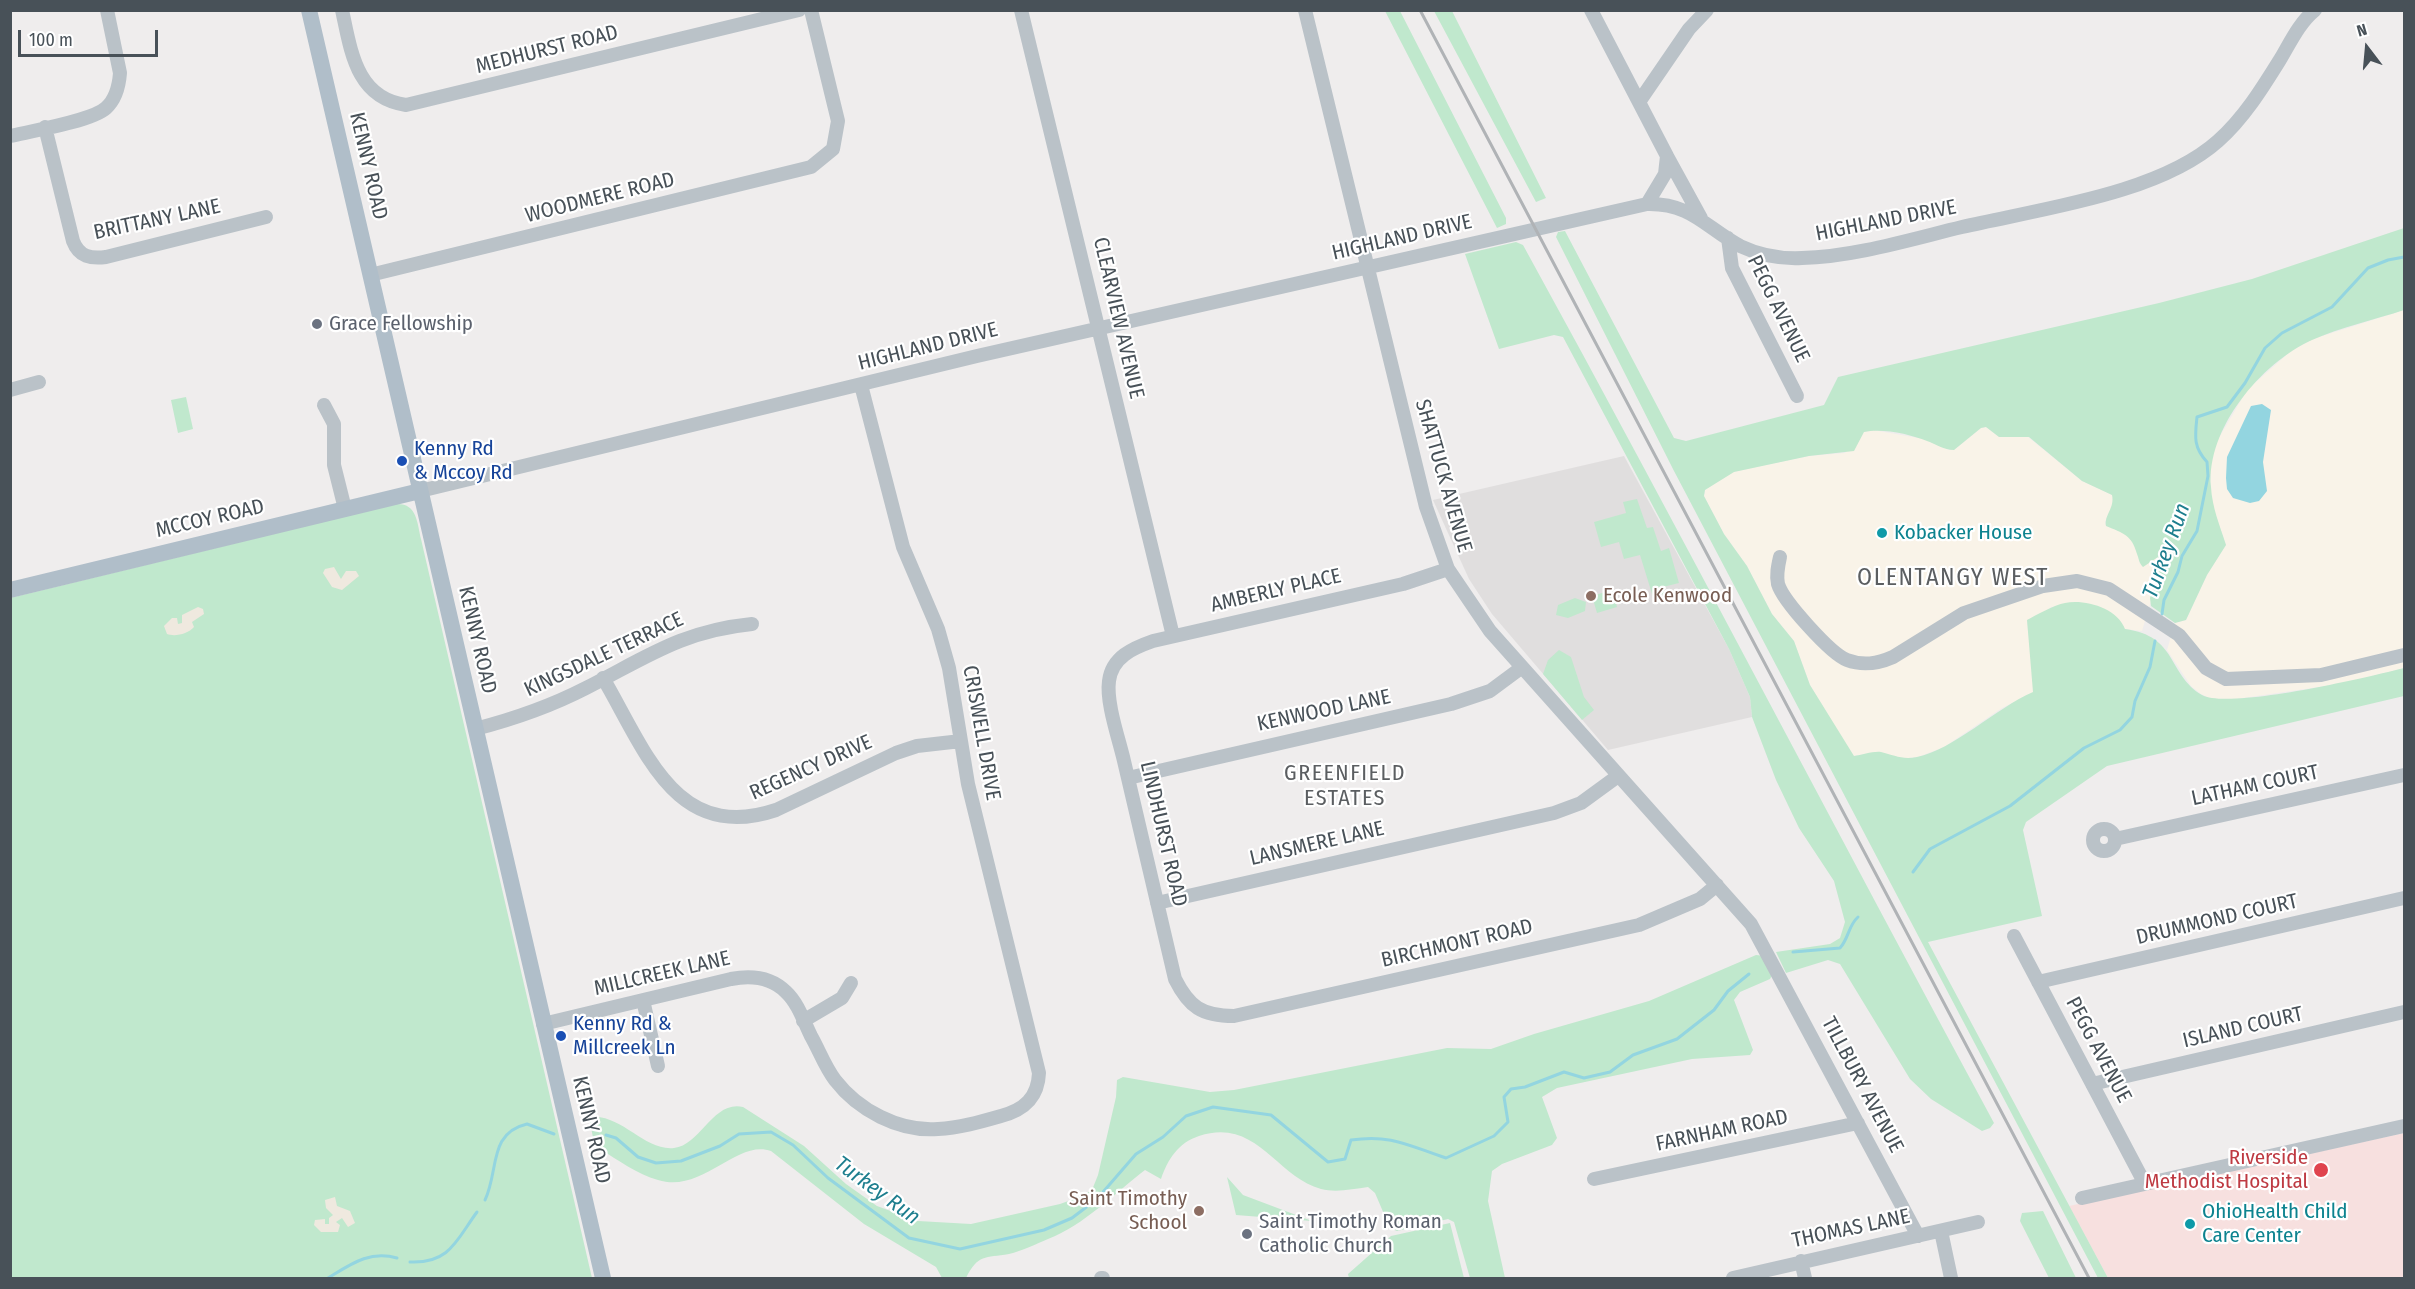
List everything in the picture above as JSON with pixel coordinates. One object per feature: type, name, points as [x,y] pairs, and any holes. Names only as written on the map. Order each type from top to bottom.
[{"type":"main road","name":"KENNY ROAD","points":[[309,10],[603,1278]]},
{"type":"main road","name":"MCCOY ROAD","points":[[10,590],[420,491]]},
{"type":"street","points":[[10,136],[97,113],[105,108],[116,94],[120,73],[107,10]]},
{"type":"street","name":"MEDHURST ROAD","points":[[342,10],[355,64],[363,82],[377,95],[396,103],[416,104],[799,10]]},
{"type":"street","name":"WOODMERE ROAD","points":[[370,275],[775,178],[812,167],[832,149],[837,130],[837,112],[812,10]]},
{"type":"street","name":"CLEARVIEW AVENUE","points":[[1021,10],[1173,636]]},
{"type":"street","name":"SHATTUCK AVENUE","points":[[1305,10],[1426,507],[1448,569],[1490,631],[1751,924],[1769,955]]},
{"type":"street","points":[[1591,10],[1701,219]]},
{"type":"street","points":[[1640,102],[1689,29],[1707,10]]},
{"type":"street","name":"HIGHLAND DRIVE","points":[[420,491],[1099,328],[1647,204],[1675,206],[1755,252],[1777,257],[1802,258],[1836,254],[2088,198],[2169,173],[2201,155],[2235,124],[2253,102],[2297,30],[2315,10]]},
{"type":"street","name":"BRITTANY LANE","points":[[45,127],[73,242],[82,255],[94,258],[106,257],[266,217]]},
{"type":"street","points":[[1647,204],[1665,174],[1667,156]]},
{"type":"street","name":"PEGG AVENUE","points":[[1728,238],[1732,268],[1797,396]]},
{"type":"street","points":[[10,390],[39,382]]},
{"type":"street","name":"CRISWELL DRIVE","points":[[861,385],[903,547],[938,629],[949,668],[968,784],[1039,1073],[1036,1094]]},
{"type":"street","points":[[324,405],[334,424],[334,465],[345,509]]},
{"type":"street","points":[[1780,556],[1778,582],[1790,604],[1843,659],[1856,663],[1881,662],[1893,657],[1964,613],[2043,586],[2077,581],[2109,589],[2179,635],[2206,668],[2226,679],[2321,675],[2404,655]]},
{"type":"street","name":"AMBERLY PLACE","points":[[1117,662],[1133,647],[1403,584],[1448,569]]},
{"type":"street","name":"KINGSDALE TERRACE","points":[[475,729],[519,717],[677,641],[721,628],[752,624]]},
{"type":"street","name":"LINDHURST ROAD","points":[[1117,662],[1109,682],[1110,697],[1157,903],[1176,979],[1184,996],[1198,1010]]},
{"type":"street","name":"KENWOOD LANE","points":[[1128,778],[1451,705],[1490,691],[1521,668]]},
{"type":"street","name":"REGENCY DRIVE","points":[[603,678],[671,791],[688,805],[707,814],[730,819],[755,818],[776,810],[896,753],[917,746],[961,741]]},
{"type":"street","name":"LATHAM COURT","points":[[2115,839],[2404,775]]},
{"type":"street","name":"LANSMERE LANE","points":[[1157,903],[1554,813],[1587,800],[1618,776]]},
{"type":"street","name":"BIRCHMONT ROAD","points":[[1198,1010],[1216,1016],[1234,1016],[1639,925],[1700,899],[1717,885]]},
{"type":"street","name":"DRUMMOND COURT","points":[[2038,982],[2404,898]]},
{"type":"street","name":"PEGG AVENUE","points":[[2014,936],[2145,1184]]},
{"type":"street","name":"TILLBURY AVENUE","points":[[1769,955],[1918,1236]]},
{"type":"street","name":"MILLCREEK LANE","points":[[543,1024],[731,979],[756,977],[767,980],[786,992],[834,1079],[863,1106],[880,1117],[907,1126],[937,1129],[1008,1115],[1024,1107],[1036,1094]]},
{"type":"street","points":[[803,1021],[842,998],[851,983]]},
{"type":"street","points":[[643,1000],[658,1066]]},
{"type":"street","name":"ISLAND COURT","points":[[2092,1084],[2404,1012]]},
{"type":"street","name":"FARNHAM ROAD","points":[[1594,1179],[1858,1123]]},
{"type":"street","points":[[2082,1198],[2404,1126]]},
{"type":"street","name":"THOMAS LANE","points":[[1733,1278],[1978,1222]]},
{"type":"street","points":[[1941,1231],[1951,1278]]},
{"type":"street","points":[[1801,1262],[1804,1278]]},
{"type":"shaded area","points":[[2404,310],[2404,668],[2346,683],[2236,699],[2216,701],[2201,694],[2191,686],[2167,650],[2175,623],[2186,620],[2207,575],[2226,545],[2214,510],[2210,487],[2211,462],[2216,443],[2247,390],[2291,351],[2313,339]]},
{"type":"shaded area","points":[[1986,427],[1999,437],[2028,437],[2082,481],[2112,495],[2114,502],[2105,522],[2106,526],[2127,534],[2134,541],[2140,564],[2158,557],[2162,563],[2142,631],[2125,629],[2100,607],[2080,603],[2051,607],[2039,616],[2027,620],[2034,692],[2002,708],[1944,747],[1918,757],[1897,759],[1879,752],[1853,756],[1810,685],[1794,641],[1772,614],[1747,566],[1724,534],[1704,496],[1705,490],[1733,472],[1809,456],[1845,453],[1864,432],[1873,430],[1924,439],[1954,450],[1981,428]]},
{"type":"shaded area","name":"Ecole Kenwood","points":[[1624,456],[1729,649],[1750,697],[1752,717],[1608,750],[1492,614],[1469,579],[1433,500]]},
{"type":"shaded area","name":"Riverside Methodist Hospital","points":[[2404,1133],[2404,1278],[2108,1278],[2069,1206]]},
{"type":"green space","points":[[1385,11],[1400,11],[1506,218],[1506,224],[1497,228]]},
{"type":"green space","points":[[1434,11],[1452,11],[1546,198],[1536,202]]},
{"type":"green space","points":[[2404,228],[2404,310],[2334,331],[2293,351],[2256,381],[2240,400],[2227,421],[2212,465],[2211,487],[2226,545],[2207,575],[2186,620],[2175,623],[2151,606],[2150,598],[2162,563],[2158,557],[2143,567],[2129,539],[2106,526],[2113,500],[2112,495],[2082,481],[2029,437],[1999,437],[1986,427],[1981,428],[1954,450],[1904,434],[1887,431],[1864,432],[1854,451],[1809,456],[1734,472],[1705,490],[1704,496],[1724,534],[1747,566],[1772,614],[1794,641],[1810,685],[1854,756],[1881,752],[1902,758],[1912,758],[1931,753],[1960,738],[2004,708],[2033,692],[2027,620],[2065,603],[2082,602],[2108,610],[2125,629],[2154,639],[2163,647],[2191,686],[2202,695],[2217,699],[2300,690],[2404,668],[2404,696],[2107,766],[2026,822],[2023,830],[2042,916],[1928,942],[2108,1278],[2098,1278],[1674,471],[1556,237],[1558,232],[1565,231],[1674,438],[1686,441],[1824,405],[1838,377],[2159,303],[2252,279]]},
{"type":"green space","points":[[1516,242],[1523,245],[1701,574],[1994,1123],[1990,1128],[1982,1131],[1931,1099],[1910,1079],[1840,964],[1828,960],[1786,973],[1776,952],[1830,944],[1840,938],[1845,922],[1834,881],[1799,828],[1776,780],[1752,717],[1750,697],[1729,649],[1563,337],[1554,335],[1499,349],[1465,254]]},
{"type":"green space","points":[[186,397],[193,429],[178,433],[171,400]]},
{"type":"green space","points":[[1637,499],[1647,528],[1653,527],[1661,551],[1669,548],[1679,583],[1663,587],[1664,594],[1653,597],[1640,555],[1624,559],[1619,542],[1601,547],[1594,522],[1626,513],[1623,502]]},
{"type":"green space","points":[[396,504],[412,510],[417,520],[592,1278],[11,1278],[10,598]]},
{"type":"green space","points":[[1612,590],[1617,607],[1597,613],[1592,596]]},
{"type":"green space","points":[[1575,598],[1586,602],[1585,611],[1568,618],[1556,615],[1558,605]]},
{"type":"green space","points":[[1559,650],[1571,657],[1584,697],[1594,710],[1582,720],[1543,674],[1548,660]]},
{"type":"green space","points":[[1756,955],[1765,956],[1773,973],[1770,979],[1740,992],[1734,1000],[1753,1050],[1750,1055],[1692,1059],[1557,1088],[1542,1097],[1557,1138],[1552,1145],[1502,1164],[1492,1171],[1488,1201],[1505,1278],[1470,1278],[1454,1222],[1448,1219],[1397,1231],[1390,1228],[1375,1193],[1368,1187],[1339,1191],[1321,1189],[1291,1173],[1251,1141],[1219,1132],[1199,1136],[1185,1143],[1167,1165],[1161,1179],[1145,1170],[1074,1226],[1061,1233],[1019,1251],[983,1258],[974,1265],[966,1278],[942,1278],[936,1267],[864,1224],[771,1151],[758,1149],[745,1152],[690,1180],[674,1182],[658,1180],[635,1170],[600,1149],[594,1143],[590,1122],[594,1117],[605,1118],[653,1144],[674,1148],[692,1139],[723,1110],[743,1107],[804,1146],[846,1184],[877,1206],[918,1221],[971,1224],[1060,1204],[1092,1190],[1098,1175],[1116,1097],[1117,1080],[1123,1077],[1210,1092],[1234,1090],[1447,1048],[1491,1049],[1534,1034],[1649,1001]]},
{"type":"green space","points":[[1227,1177],[1243,1195],[1312,1221],[1236,1215]]},
{"type":"green space","points":[[2043,1211],[2076,1278],[2049,1278],[2020,1221],[2022,1213]]},
{"type":"green space","points":[[1450,1223],[1464,1278],[1349,1278],[1348,1274],[1391,1236]]},
{"type":"sand","points":[[334,567],[341,579],[346,571],[356,571],[359,576],[342,590],[332,587],[323,573],[325,569]]},
{"type":"sand","points":[[198,607],[203,609],[204,614],[192,622],[194,627],[181,634],[167,634],[164,626],[172,618],[177,618],[178,624],[182,623],[182,615]]},
{"type":"sand","points":[[335,1197],[337,1206],[350,1211],[355,1223],[348,1227],[342,1218],[336,1222],[340,1225],[338,1232],[321,1232],[314,1225],[315,1220],[325,1219],[325,1224],[329,1224],[329,1218],[333,1215],[326,1208],[325,1200]]},
{"type":"water","points":[[2262,404],[2271,410],[2263,462],[2267,491],[2259,501],[2250,503],[2233,498],[2227,489],[2227,457],[2251,406]]},
{"type":"waterway","name":"Turkey Run","points":[[2162,614],[2164,600],[2178,572],[2182,556],[2197,531],[2208,476],[2207,462],[2202,457],[2196,441],[2197,417],[2227,407],[2245,383],[2265,348],[2282,333],[2332,307],[2368,268],[2388,260],[2404,257]]},
{"type":"waterway","name":"Turkey Run","points":[[1913,872],[1930,849],[2010,806],[2084,748],[2120,730],[2132,717],[2135,701],[2150,667],[2155,641]]},
{"type":"waterway","name":"Turkey Run","points":[[1793,952],[1840,948],[1858,917]]},
{"type":"waterway","name":"Turkey Run","points":[[606,1135],[616,1138],[638,1157],[656,1163],[681,1161],[720,1146],[739,1134],[771,1132],[793,1145],[828,1178],[909,1238],[960,1249],[1044,1230],[1072,1218],[1097,1199],[1136,1154],[1163,1137],[1186,1116],[1213,1107],[1271,1115],[1328,1162],[1345,1159],[1351,1140],[1365,1139],[1400,1142],[1446,1158],[1494,1136],[1508,1122],[1504,1097],[1511,1089],[1525,1087],[1564,1072],[1584,1078],[1610,1072],[1633,1055],[1677,1039],[1714,1010],[1728,991],[1749,974]]},
{"type":"waterway","name":"Turkey Run","points":[[485,1200],[500,1144],[506,1136],[527,1124],[554,1134]]},
{"type":"waterway","name":"Turkey Run","points":[[410,1262],[424,1262],[444,1254],[458,1240],[477,1212]]},
{"type":"waterway","name":"Turkey Run","points":[[328,1278],[353,1263],[369,1257],[397,1258]]},
{"type":"railway","points":[[1420,10],[2089,1278]]},
{"type":"place","name":"Grace Fellowship","points":[[317,324]]},
{"type":"place","name":"Kenny Rd & Mccoy Rd","points":[[402,461]]},
{"type":"place","name":"Kobacker House","points":[[1882,533]]},
{"type":"place","name":"Ecole Kenwood","points":[[1591,596]]},
{"type":"place","name":"Kenny Rd & Millcreek Ln","points":[[561,1036]]},
{"type":"place","name":"Riverside Methodist Hospital","points":[[2321,1170]]},
{"type":"place","name":"Saint Timothy School","points":[[1199,1211]]},
{"type":"place","name":"OhioHealth Child Care Center","points":[[2190,1224]]},
{"type":"place","name":"Saint Timothy Roman Catholic Church","points":[[1247,1234]]},
{"type":"district","name":"OLENTANGY WEST","points":[[1953,578]]},
{"type":"district","name":"GREENFIELD ESTATES","points":[[1345,786]]}]
